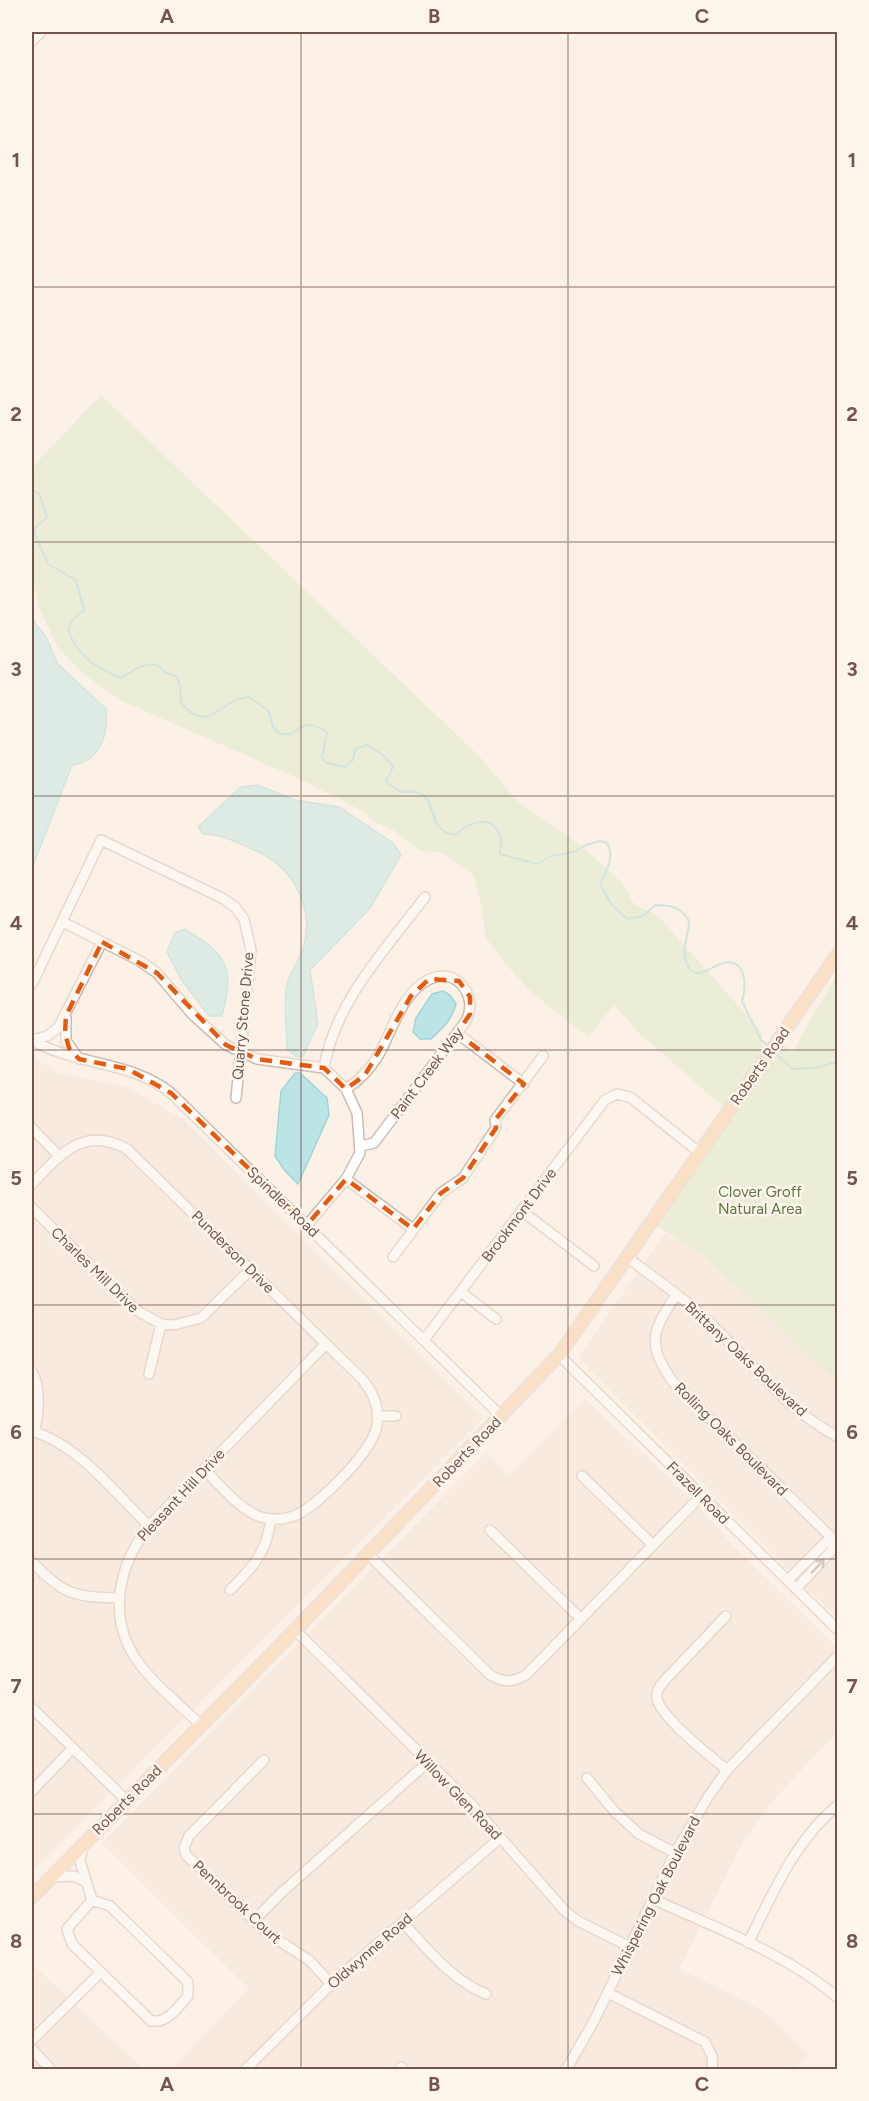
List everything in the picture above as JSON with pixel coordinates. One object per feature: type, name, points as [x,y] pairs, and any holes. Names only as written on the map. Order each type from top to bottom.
[{"type":"main road","name":"Roberts Road","points":[[32,1897],[295,1630],[502,1417],[559,1355],[837,954]]},
{"type":"street","points":[[32,41],[41,32]]},
{"type":"street","name":"Quarry Stone Drive","points":[[63,922],[101,840],[222,898],[235,907],[244,919],[251,950],[238,1051],[236,1098]]},
{"type":"street","points":[[324,1068],[337,1023],[355,990],[424,897]]},
{"type":"street","points":[[32,984],[63,922],[157,973],[212,1035],[238,1051],[257,1059],[324,1068],[346,1089],[357,1113],[361,1146],[357,1161],[346,1179],[307,1225]]},
{"type":"street","points":[[32,1040],[52,1033],[66,1016],[102,942]]},
{"type":"street","name":"Paint Creek Way","points":[[346,1089],[364,1075],[378,1057],[388,1033],[411,996],[429,979],[451,978],[466,987],[471,1007],[466,1021],[374,1143],[361,1146]]},
{"type":"street","points":[[66,1016],[66,1041],[80,1059]]},
{"type":"street","points":[[457,1033],[524,1084]]},
{"type":"street","name":"Spindler Road","points":[[32,1040],[56,1053],[128,1069],[163,1087],[502,1417]]},
{"type":"street","points":[[393,1257],[441,1193],[463,1178],[496,1128],[495,1120],[543,1056]]},
{"type":"street","name":"Brookmont Drive","points":[[424,1340],[605,1100],[616,1089],[630,1097],[700,1153]]},
{"type":"street","points":[[32,1128],[59,1156]]},
{"type":"street","name":"Punderson Drive","points":[[32,1184],[70,1147],[90,1140],[110,1141],[127,1149],[368,1387],[374,1395],[378,1416]]},
{"type":"street","points":[[346,1179],[413,1229]]},
{"type":"street","name":"Charles Mill Drive","points":[[32,1208],[136,1310],[161,1324]]},
{"type":"street","points":[[522,1211],[594,1266]]},
{"type":"street","name":"Brittany Oaks Boulevard","points":[[627,1257],[696,1310],[813,1423],[837,1437]]},
{"type":"street","points":[[149,1374],[161,1324],[188,1323],[201,1318],[251,1269]]},
{"type":"street","points":[[461,1292],[496,1319]]},
{"type":"street","name":"Rolling Oaks Boulevard","points":[[676,1295],[654,1337],[658,1360],[673,1382],[835,1542]]},
{"type":"street","name":"Pleasant Hill Drive","points":[[201,1725],[136,1660],[127,1640],[119,1598],[127,1559],[149,1526],[326,1344]]},
{"type":"street","name":"Frazell Road","points":[[559,1355],[837,1629]]},
{"type":"street","points":[[32,1372],[36,1378],[38,1419],[33,1431],[54,1441],[79,1458],[149,1526]]},
{"type":"street","points":[[204,1469],[241,1505],[255,1514],[271,1519],[294,1516],[314,1504],[367,1450],[377,1426],[378,1416],[396,1416]]},
{"type":"street","points":[[582,1476],[653,1545]]},
{"type":"street","points":[[368,1554],[489,1674],[507,1682],[518,1680],[527,1674],[701,1496]]},
{"type":"street","points":[[230,1590],[254,1566],[264,1551],[271,1519]]},
{"type":"street","points":[[490,1530],[581,1619]]},
{"type":"street","points":[[788,1581],[826,1542],[835,1542],[833,1550],[796,1589]]},
{"type":"street","points":[[32,1563],[55,1585],[72,1594],[119,1598]]},
{"type":"street","points":[[726,1616],[658,1688],[657,1697],[660,1706],[684,1732],[727,1770]]},
{"type":"street","name":"Willow Glen Road","points":[[295,1630],[471,1804],[565,1911],[578,1921],[630,1947]]},
{"type":"street","name":"Whispering Oak Boulevard","points":[[566,2070],[608,1993],[675,1853],[727,1770],[837,1656]]},
{"type":"street","points":[[32,1708],[126,1800]]},
{"type":"street","points":[[32,1791],[73,1748]]},
{"type":"street","name":"Pennbrook Court","points":[[264,1760],[189,1836],[184,1848],[190,1860],[254,1921],[282,1945],[310,1961],[331,1984]]},
{"type":"street","points":[[254,1921],[280,1894],[428,1762]]},
{"type":"street","points":[[587,1778],[615,1812],[639,1834],[675,1853]]},
{"type":"street","points":[[747,1943],[787,1868],[803,1844],[837,1805]]},
{"type":"street","name":"Oldwynne Road","points":[[245,2070],[331,1984],[500,1838]]},
{"type":"street","points":[[84,1844],[80,1861],[92,1900]]},
{"type":"street","points":[[51,1877],[74,1876],[86,1882]]},
{"type":"street","points":[[653,1899],[747,1943],[803,1973],[837,1998]]},
{"type":"street","points":[[92,1900],[110,1906],[188,1983],[190,1990],[188,1996],[166,2019],[158,2022],[151,2021],[72,1944],[67,1929],[71,1921],[92,1900]]},
{"type":"street","points":[[403,1923],[453,1975],[468,1987],[486,1994]]},
{"type":"street","points":[[32,2040],[100,1972]]},
{"type":"street","points":[[608,1993],[705,2042],[712,2056],[713,2070]]},
{"type":"street","points":[[32,2049],[51,2070]]},
{"type":"highlighted area","points":[[102,942],[157,973],[226,1045],[257,1059],[324,1068],[346,1089],[365,1075],[411,996],[429,979],[459,981],[470,997],[470,1014],[457,1033],[524,1084],[495,1120],[496,1128],[463,1178],[441,1193],[413,1229],[346,1179],[307,1225],[171,1093],[128,1069],[79,1059],[69,1048],[65,1033],[66,1016]]},
{"type":"shaded area","points":[[32,1057],[58,1073],[126,1087],[183,1119],[483,1418],[32,1871]]},
{"type":"shaded area","points":[[665,1233],[703,1256],[837,1382],[837,1618],[578,1358]]},
{"type":"shaded area","points":[[585,1399],[695,1503],[729,1541],[837,1648],[837,1733],[774,1799],[743,1841],[679,1969],[764,2011],[808,2055],[794,2069],[171,2069],[249,1989],[102,1843],[486,1453],[509,1476]]},
{"type":"shaded area","points":[[32,1964],[143,2069],[32,2069]]},
{"type":"green space","name":"Clover Groff Natural Area","points":[[101,395],[481,758],[516,800],[584,848],[622,883],[634,904],[657,915],[763,1033],[761,1040],[766,1057],[778,1040],[792,1053],[837,974],[837,1382],[703,1256],[651,1222],[728,1111],[638,1032],[614,1005],[588,1037],[531,992],[502,960],[485,936],[482,907],[473,875],[455,861],[439,852],[420,851],[392,829],[373,821],[364,812],[302,780],[122,701],[81,672],[57,646],[39,608],[32,573],[32,464],[33,466]]},
{"type":"water","points":[[32,612],[34,622],[46,637],[58,664],[106,709],[107,718],[104,737],[96,753],[82,763],[72,765],[32,868]]},
{"type":"water","points":[[257,785],[295,800],[339,807],[393,843],[401,855],[370,908],[310,970],[318,1024],[303,1056],[297,1057],[287,1049],[285,1000],[288,981],[301,955],[306,936],[304,907],[300,894],[293,881],[272,860],[231,840],[203,834],[198,827],[241,787]]},
{"type":"water","points":[[184,929],[210,946],[224,964],[228,985],[222,1016],[209,1016],[181,979],[167,952],[175,933]]},
{"type":"water","points":[[443,991],[450,995],[456,1004],[452,1015],[431,1039],[420,1039],[413,1032],[416,1018],[432,994]]},
{"type":"water","points":[[295,1073],[300,1073],[327,1098],[329,1115],[298,1184],[275,1156],[281,1091]]},
{"type":"waterway","points":[[32,489],[40,495],[47,517],[33,530],[48,564],[76,580],[84,610],[72,620],[68,629],[76,647],[89,660],[121,678],[144,666],[159,666],[166,673],[176,676],[180,684],[181,703],[191,713],[200,717],[208,716],[230,703],[249,697],[269,711],[273,727],[278,733],[291,733],[310,725],[327,732],[322,757],[326,763],[345,767],[353,760],[355,749],[368,745],[384,756],[393,767],[386,782],[401,792],[415,792],[424,795],[434,818],[444,831],[455,835],[472,824],[479,822],[491,824],[501,837],[500,854],[537,864],[551,856],[574,852],[586,845],[600,841],[607,843],[610,858],[600,883],[611,904],[627,919],[643,916],[655,905],[671,906],[683,913],[689,921],[684,952],[689,968],[693,972],[702,973],[729,962],[740,968],[744,980],[742,1001],[761,1040],[768,1046]]},
{"type":"waterway","points":[[774,1052],[792,1069],[814,1068],[838,1062]]}]
